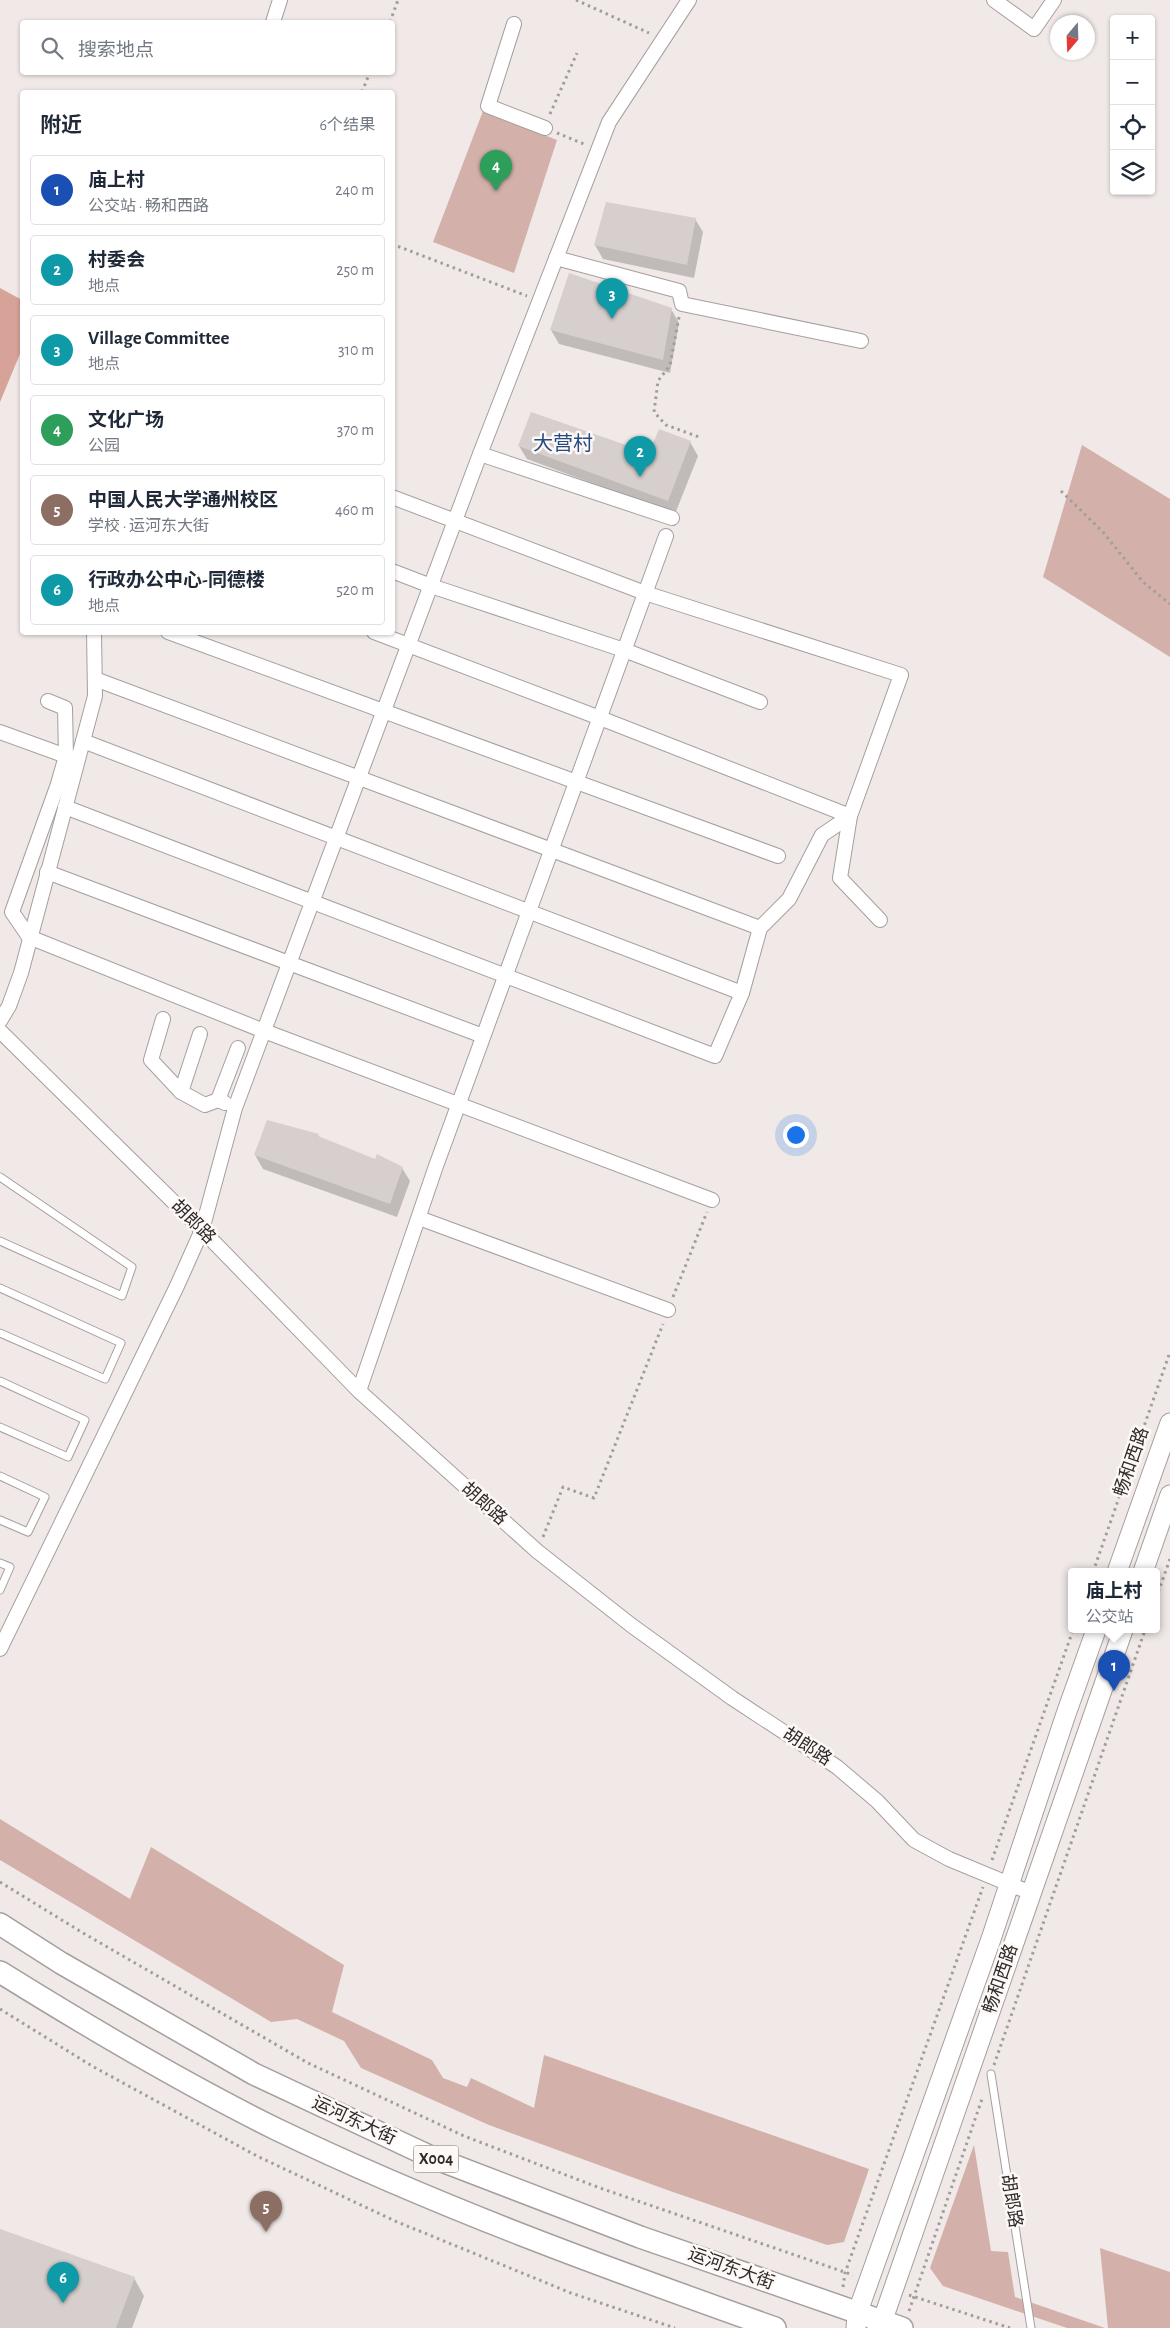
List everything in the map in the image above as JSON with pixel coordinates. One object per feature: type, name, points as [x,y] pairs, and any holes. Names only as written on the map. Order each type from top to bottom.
[{"type":"main road","name":"畅和西路","points":[[1119,1568],[1170,1424]]},
{"type":"main road","points":[[1144,1568],[1170,1495]]},
{"type":"main road","name":"畅和西路","points":[[851,2317],[869,2281],[1009,1885],[1095,1633]]},
{"type":"main road","name":"畅和西路","points":[[892,2322],[893,2290],[1122,1633]]},
{"type":"main road","name":"运河东大街","points":[[0,1924],[61,1963],[254,2074],[438,2160],[851,2317],[892,2322]]},
{"type":"main road","name":"X004","points":[[0,1972],[104,2038],[275,2128],[368,2171],[558,2251],[775,2328]]},
{"type":"street","points":[[274,20],[280,0]]},
{"type":"street","points":[[0,1649],[177,1286],[202,1230],[235,1108],[480,454],[609,122],[688,0]]},
{"type":"street","points":[[994,0],[1034,29],[1054,0]]},
{"type":"street","points":[[514,24],[488,106],[544,128]]},
{"type":"street","points":[[556,258],[679,291],[682,304],[861,342]]},
{"type":"street","points":[[480,454],[672,518]]},
{"type":"street","points":[[395,498],[645,593],[901,675],[850,816],[840,878],[880,920]]},
{"type":"street","points":[[359,1391],[483,1036],[666,536]]},
{"type":"street","points":[[395,572],[430,586],[624,650],[760,702]]},
{"type":"street","points":[[0,1021],[9,1006],[21,973],[29,937],[95,696],[94,635]]},
{"type":"street","points":[[176,635],[778,856]]},
{"type":"street","points":[[382,635],[850,816]]},
{"type":"street","points":[[95,679],[760,928]]},
{"type":"street","points":[[48,701],[65,708],[66,756],[58,784],[12,912],[29,937],[264,1031],[712,1200]]},
{"type":"street","points":[[0,732],[66,756]]},
{"type":"street","points":[[83,741],[742,993]]},
{"type":"street","points":[[65,806],[715,1056],[742,993],[760,928],[789,899],[822,835],[850,816]]},
{"type":"street","points":[[47,872],[483,1036]]},
{"type":"street","points":[[163,1019],[151,1060],[180,1092],[205,1105],[218,1100],[235,1108]]},
{"type":"street","name":"胡郎路","points":[[0,1031],[202,1230],[359,1391],[537,1551],[631,1625],[708,1681],[837,1767],[877,1801],[914,1840],[986,1876],[1031,1893]]},
{"type":"street","points":[[180,1092],[200,1034]]},
{"type":"street","points":[[218,1100],[238,1048]]},
{"type":"street","points":[[419,1218],[668,1310]]},
{"type":"lane","points":[[0,1177],[132,1267],[122,1296],[0,1242]]},
{"type":"lane","points":[[0,1288],[121,1344],[105,1379],[0,1332]]},
{"type":"lane","points":[[0,1381],[85,1420],[68,1457],[0,1427]]},
{"type":"lane","points":[[0,1476],[45,1497],[28,1532],[0,1520]]},
{"type":"lane","points":[[0,1563],[10,1568],[0,1590]]},
{"type":"lane","name":"胡郎路","points":[[991,2074],[1031,2328]]},
{"type":"path","points":[[391,20],[398,0]]},
{"type":"path","points":[[576,0],[663,39]]},
{"type":"path","points":[[577,53],[544,128],[598,150]]},
{"type":"path","points":[[363,90],[369,75]]},
{"type":"path","points":[[395,245],[540,301]]},
{"type":"path","points":[[682,304],[670,365],[658,381],[654,412],[666,425],[700,437]]},
{"type":"path","points":[[1061,491],[1103,532],[1143,582],[1170,604]]},
{"type":"path","points":[[537,1551],[563,1487],[594,1498],[712,1200]]},
{"type":"path","name":"畅和西路","points":[[1094,1568],[1170,1352]]},
{"type":"path","points":[[1160,1587],[1170,1559]]},
{"type":"path","points":[[851,2317],[845,2273],[1072,1633]]},
{"type":"path","name":"畅和西路","points":[[892,2322],[914,2297],[1144,1633]]},
{"type":"path","name":"运河东大街","points":[[0,1882],[83,1933],[308,2063],[447,2128],[600,2188],[869,2281]]},
{"type":"path","points":[[0,2009],[92,2066],[257,2156],[396,2220],[571,2293],[675,2328]]},
{"type":"path","points":[[893,2290],[1010,2328]]},
{"type":"shaded area","points":[[483,111],[557,140],[514,273],[433,242]]},
{"type":"shaded area","points":[[0,288],[20,299],[20,354],[0,402]]},
{"type":"shaded area","points":[[1082,445],[1170,499],[1170,657],[1043,577]]},
{"type":"shaded area","points":[[0,1819],[130,1899],[151,1847],[344,1965],[332,2012],[432,2060],[443,2078],[467,2087],[471,2078],[534,2108],[544,2055],[869,2169],[844,2242],[827,2245],[670,2191],[489,2125],[361,2068],[344,2041],[297,2019],[271,2022],[0,1860]]},
{"type":"shaded area","points":[[974,2145],[991,2251],[1008,2252],[1015,2297],[1105,2328],[1067,2328],[943,2286],[930,2268]]},
{"type":"shaded area","points":[[1100,2248],[1170,2272],[1170,2328],[1108,2328]]},
{"type":"building","points":[[606,202],[696,218],[687,265],[594,245]]},
{"type":"building","points":[[569,273],[672,308],[663,360],[550,330]]},
{"type":"building","points":[[531,412],[649,453],[659,429],[691,441],[668,501],[518,446]]},
{"type":"building","points":[[267,1120],[319,1134],[318,1136],[375,1159],[377,1154],[403,1167],[390,1204],[254,1155]]},
{"type":"building","points":[[0,2229],[135,2277],[116,2328],[0,2328]]},
{"type":"place","name":"文化广场","points":[[496,191]]},
{"type":"place","name":"Village Committee","points":[[612,319]]},
{"type":"place","name":"村委会","points":[[640,477]]},
{"type":"place","name":"庙上村","points":[[1114,1691]]},
{"type":"place","name":"中国人民大学通州校区","points":[[266,2232]]},
{"type":"place","name":"行政办公中心-同德楼","points":[[63,2303]]},
{"type":"district","name":"大营村","points":[[563,444]]}]
